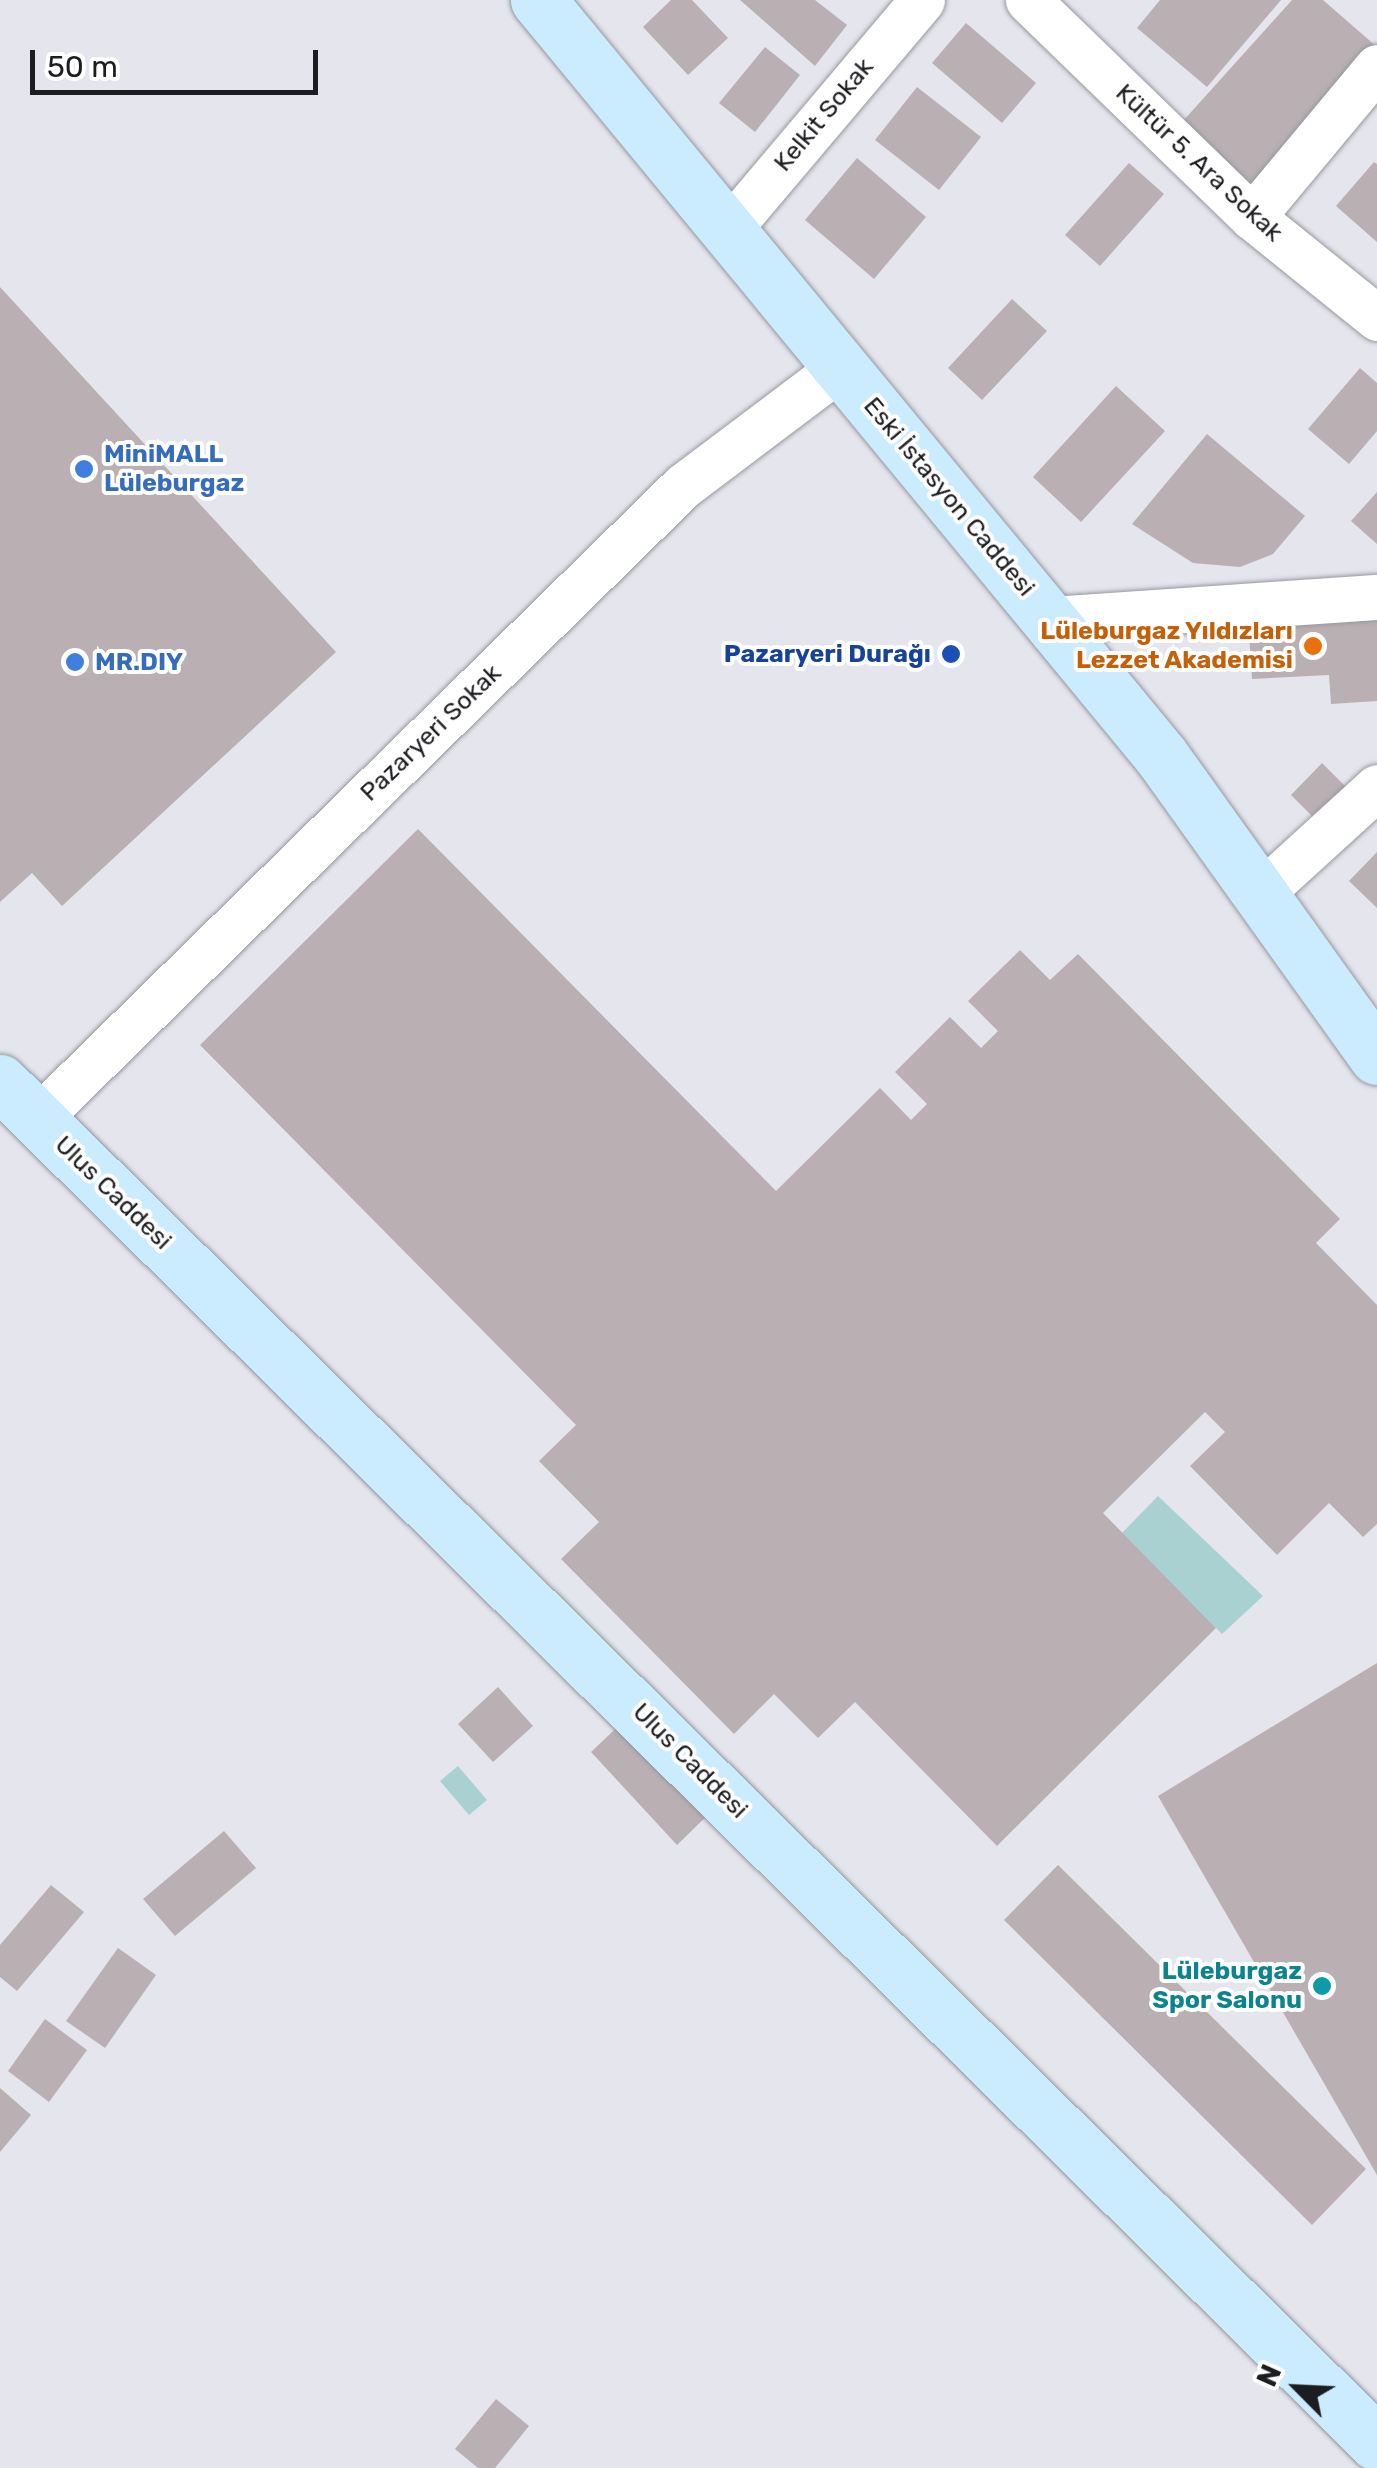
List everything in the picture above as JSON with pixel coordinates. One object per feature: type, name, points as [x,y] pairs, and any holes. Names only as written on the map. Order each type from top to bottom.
[{"type":"street","name":"Eski İstasyon Caddesi","points":[[538,0],[1052,619],[1373,1040]]},
{"type":"street","name":"Kelkit Sokak","points":[[726,231],[922,0]]},
{"type":"street","name":"Kültür 5. Ara Sokak","points":[[1028,0],[1252,217],[1377,318]]},
{"type":"street","points":[[1252,217],[1377,67]]},
{"type":"street","name":"Pazaryeri Sokak","points":[[19,1101],[683,486],[841,366]]},
{"type":"street","points":[[1052,619],[1377,598]]},
{"type":"street","points":[[1260,893],[1377,787]]},
{"type":"street","name":"Ulus Caddesi","points":[[19,1101],[1377,2443]]},
{"type":"shaded area","points":[[1158,1496],[1263,1596],[1222,1634],[1122,1533]]},
{"type":"shaded area","points":[[458,1766],[487,1800],[469,1815],[440,1781]]},
{"type":"building","points":[[671,0],[692,0],[728,38],[688,75],[643,27]]},
{"type":"building","points":[[740,0],[815,0],[847,25],[815,66]]},
{"type":"building","points":[[1160,0],[1281,0],[1207,87],[1137,28]]},
{"type":"building","points":[[1292,0],[1323,0],[1377,47],[1251,204],[1174,131]]},
{"type":"building","points":[[966,23],[1036,83],[1002,123],[932,63]]},
{"type":"building","points":[[765,47],[800,75],[755,132],[719,103]]},
{"type":"building","points":[[917,87],[981,137],[939,190],[875,140]]},
{"type":"building","points":[[857,158],[926,217],[874,279],[805,220]]},
{"type":"building","points":[[1374,162],[1377,164],[1377,242],[1336,206]]},
{"type":"building","points":[[1129,163],[1164,194],[1100,266],[1065,235]]},
{"type":"building","name":"MiniMALL Lüleburgaz","points":[[0,287],[336,652],[62,906],[32,873],[0,902]]},
{"type":"building","points":[[1012,299],[1047,331],[982,400],[948,368]]},
{"type":"building","points":[[1360,368],[1377,383],[1377,431],[1349,464],[1308,429]]},
{"type":"building","points":[[1116,386],[1165,431],[1081,522],[1033,477]]},
{"type":"building","points":[[1207,434],[1305,516],[1273,554],[1240,567],[1193,563],[1132,524]]},
{"type":"building","points":[[1377,492],[1377,544],[1351,521]]},
{"type":"building","name":"Lüleburgaz Yıldızları Lezzet Akademisi","points":[[1377,610],[1377,701],[1331,704],[1329,675],[1252,679],[1248,618]]},
{"type":"building","points":[[1322,763],[1350,791],[1319,823],[1291,795]]},
{"type":"building","points":[[418,829],[776,1191],[880,1088],[911,1120],[927,1104],[895,1072],[950,1017],[981,1048],[998,1031],[968,1001],[1020,950],[1050,980],[1078,954],[1340,1219],[1316,1243],[1377,1305],[1377,1524],[1363,1537],[1329,1503],[1277,1555],[1190,1466],[1225,1432],[1205,1412],[1103,1513],[1216,1628],[997,1846],[855,1702],[818,1738],[774,1694],[734,1734],[561,1559],[599,1522],[539,1461],[576,1425],[200,1045]]},
{"type":"building","points":[[1377,852],[1377,908],[1349,881]]},
{"type":"building","name":"Lüleburgaz Spor Salonu","points":[[1377,1663],[1377,2175],[1158,1796]]},
{"type":"building","points":[[498,1687],[533,1726],[493,1762],[458,1724]]},
{"type":"building","points":[[628,1717],[714,1809],[677,1845],[591,1752]]},
{"type":"building","points":[[224,1831],[256,1868],[175,1936],[143,1899]]},
{"type":"building","points":[[1058,1865],[1366,2169],[1312,2225],[1004,1920]]},
{"type":"building","points":[[51,1885],[84,1912],[17,1991],[0,1977],[0,1945]]},
{"type":"building","points":[[118,1948],[156,1975],[105,2048],[66,2021]]},
{"type":"building","points":[[45,2019],[87,2050],[49,2102],[8,2071]]},
{"type":"building","points":[[0,2088],[31,2115],[0,2152]]},
{"type":"building","points":[[496,2399],[529,2426],[495,2468],[478,2468],[455,2449]]},
{"type":"place","name":"MiniMALL Lüleburgaz","points":[[84,469]]},
{"type":"place","name":"Lüleburgaz Yıldızları Lezzet Akademisi","points":[[1313,646]]},
{"type":"place","name":"Pazaryeri Durağı","points":[[951,654]]},
{"type":"place","name":"MR.DIY","points":[[75,662]]},
{"type":"place","name":"Lüleburgaz Spor Salonu","points":[[1322,1986]]}]
